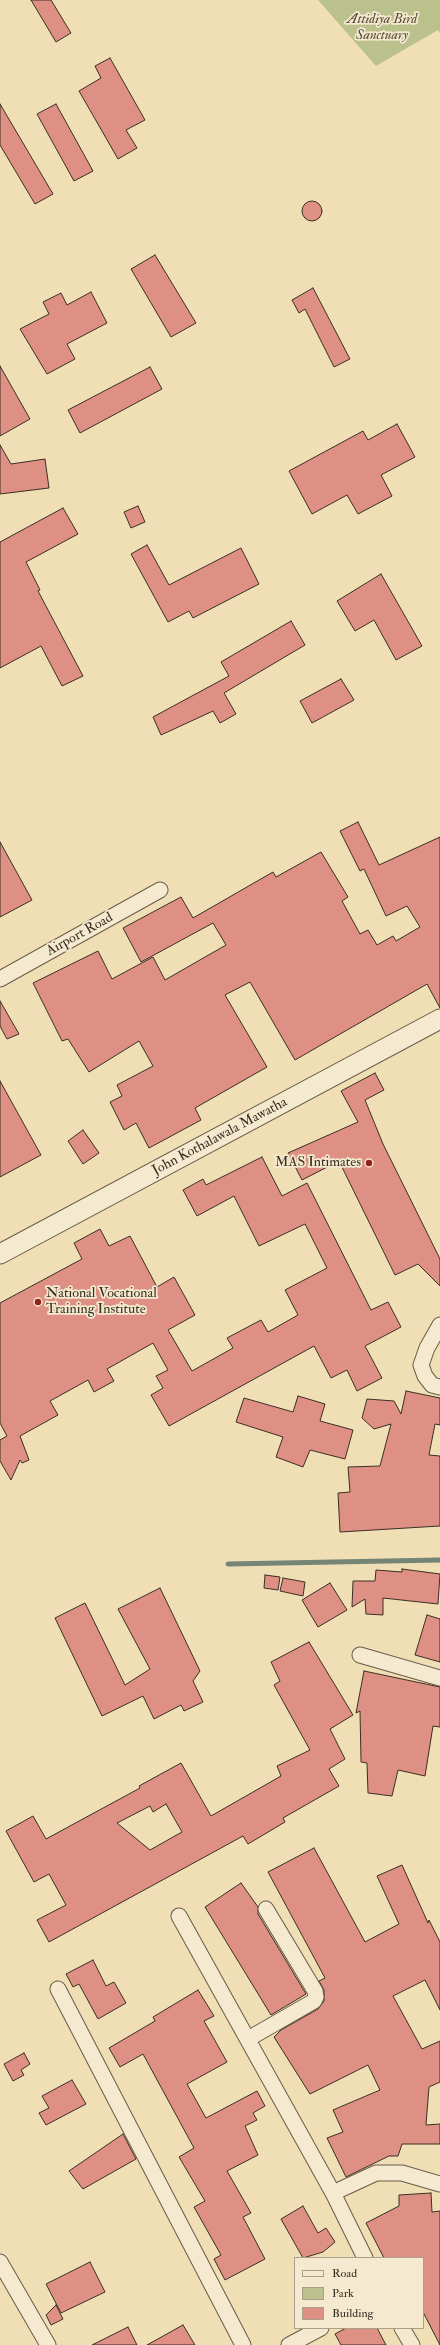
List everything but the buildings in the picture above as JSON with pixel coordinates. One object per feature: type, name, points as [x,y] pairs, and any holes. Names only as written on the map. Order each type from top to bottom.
[{"type":"street","name":"Airport Road","points":[[0,979],[160,890]]},
{"type":"street","name":"John Kothalawala Mawatha","points":[[0,1254],[440,1020]]},
{"type":"street","points":[[440,1325],[427,1348],[421,1365],[425,1376],[432,1386],[440,1387]]},
{"type":"street","points":[[360,1655],[440,1678]]},
{"type":"street","points":[[248,2039],[314,2001],[316,1997],[315,1991],[266,1909]]},
{"type":"street","points":[[179,1916],[333,2193],[365,2257]]},
{"type":"street","points":[[58,1989],[243,2345]]},
{"type":"street","points":[[333,2193],[376,2173],[402,2173],[440,2184]]},
{"type":"street","points":[[0,2262],[48,2345]]},
{"type":"street","points":[[289,2345],[319,2329]]},
{"type":"street","points":[[403,2329],[412,2345]]},
{"type":"green space","name":"Attidiya Bird Sanctuary","points":[[318,0],[440,0],[440,33],[438,30],[376,66]]},
{"type":"waterway","points":[[228,1564],[440,1560]]},
{"type":"place","name":"MAS Intimates","points":[[369,1163]]},
{"type":"place","name":"National Vocational Training Institute","points":[[38,1302]]}]
